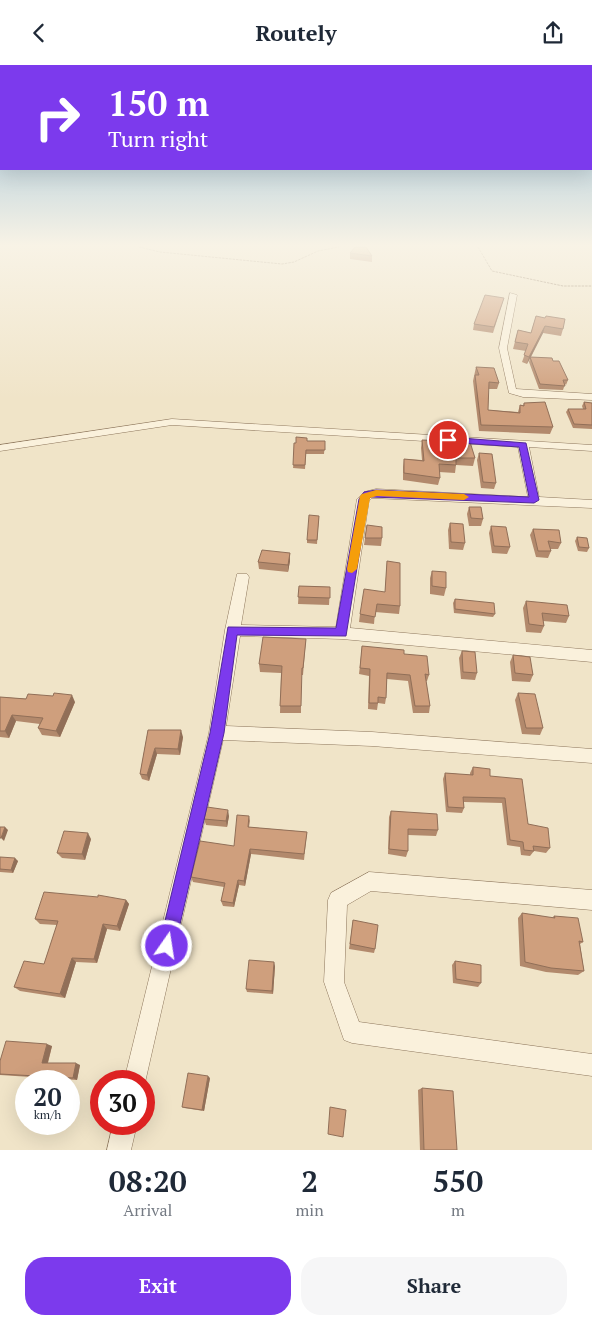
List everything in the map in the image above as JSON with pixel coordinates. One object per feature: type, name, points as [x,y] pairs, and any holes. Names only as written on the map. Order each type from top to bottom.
[{"type":"street","points":[[513,298],[503,348],[512,391],[523,394],[592,397]]},
{"type":"street","points":[[0,448],[172,422],[592,448]]},
{"type":"street","points":[[523,445],[534,500]]},
{"type":"street","points":[[342,633],[365,496],[376,493],[592,504]]},
{"type":"street","points":[[138,1070],[217,733],[242,577]]},
{"type":"street","points":[[232,631],[342,633],[592,656]]},
{"type":"street","points":[[217,733],[372,739],[592,756]]},
{"type":"street","points":[[592,901],[369,881],[338,900],[334,982],[352,1031],[592,1065]]},
{"type":"street","points":[[119,1150],[122,1135]]},
{"type":"building","points":[[484,298],[504,298],[494,327],[474,324]]},
{"type":"building","points":[[536,316],[565,319],[563,329],[545,326],[529,357],[524,355],[528,344],[515,342],[518,330],[531,333]]},
{"type":"building","points":[[530,357],[552,358],[553,361],[559,361],[568,380],[563,380],[565,386],[540,384]]},
{"type":"building","points":[[476,367],[494,368],[499,383],[489,382],[488,410],[520,413],[520,405],[524,406],[524,403],[545,402],[553,427],[481,425],[475,375],[479,375]]},
{"type":"building","points":[[584,402],[592,403],[592,425],[574,424],[568,409],[586,409]]},
{"type":"building","points":[[296,437],[307,438],[307,441],[325,441],[325,450],[306,450],[305,465],[293,465]]},
{"type":"building","points":[[422,440],[470,442],[475,458],[456,458],[456,465],[439,464],[440,478],[404,473],[404,459],[424,461]]},
{"type":"building","points":[[479,453],[492,454],[496,483],[483,482]]},
{"type":"building","points":[[469,507],[481,507],[483,519],[471,518]]},
{"type":"building","points":[[309,515],[319,516],[317,540],[307,540]]},
{"type":"building","points":[[450,523],[463,524],[465,543],[451,542]]},
{"type":"building","points":[[367,525],[382,527],[382,538],[365,538]]},
{"type":"building","points":[[491,526],[506,527],[510,547],[494,546]]},
{"type":"building","points":[[533,529],[559,530],[561,543],[548,541],[551,551],[538,551]]},
{"type":"building","points":[[577,537],[587,538],[589,548],[579,547]]},
{"type":"building","points":[[262,550],[290,553],[288,565],[258,562]]},
{"type":"building","points":[[387,561],[400,563],[400,606],[377,604],[375,617],[360,614],[364,589],[385,592]]},
{"type":"building","points":[[432,571],[446,572],[446,588],[432,586]]},
{"type":"building","points":[[299,586],[330,587],[330,598],[298,597]]},
{"type":"building","points":[[455,599],[494,603],[495,614],[455,609]]},
{"type":"building","points":[[526,601],[567,605],[569,616],[542,613],[544,626],[529,624]]},
{"type":"building","points":[[263,637],[306,639],[302,668],[301,706],[280,706],[282,666],[259,664]]},
{"type":"building","points":[[362,646],[404,650],[404,654],[427,656],[429,675],[425,674],[430,706],[415,706],[410,675],[387,673],[386,698],[378,697],[378,703],[369,703],[370,669],[360,668]]},
{"type":"building","points":[[462,651],[475,652],[477,673],[463,672]]},
{"type":"building","points":[[513,655],[530,657],[533,675],[515,673]]},
{"type":"building","points":[[54,693],[72,695],[56,731],[38,728],[43,718],[12,715],[5,731],[0,731],[0,697],[26,699],[28,694],[53,696]]},
{"type":"building","points":[[518,693],[535,694],[543,728],[526,728]]},
{"type":"building","points":[[148,730],[181,730],[178,749],[155,748],[147,775],[140,774]]},
{"type":"building","points":[[473,767],[490,769],[490,776],[522,779],[528,824],[548,828],[550,848],[533,846],[534,851],[524,850],[523,842],[510,840],[505,798],[463,797],[464,808],[448,807],[445,773],[473,775]]},
{"type":"building","points":[[207,807],[228,810],[226,821],[204,819]]},
{"type":"building","points":[[391,811],[437,814],[438,830],[408,829],[408,851],[389,849]]},
{"type":"building","points":[[237,815],[249,816],[248,827],[307,832],[304,854],[250,849],[244,881],[238,880],[233,903],[221,901],[225,883],[191,877],[200,841],[234,846]]},
{"type":"building","points":[[0,827],[5,827],[1,838],[0,838]]},
{"type":"building","points":[[64,831],[88,833],[82,854],[57,853]]},
{"type":"building","points":[[0,857],[15,858],[11,870],[0,869]]},
{"type":"building","points":[[44,892],[98,897],[98,895],[126,900],[117,926],[103,924],[94,959],[72,958],[60,994],[14,987],[24,961],[44,964],[58,921],[35,919]]},
{"type":"building","points":[[522,913],[555,918],[554,916],[578,918],[583,942],[579,941],[584,971],[551,968],[525,962]]},
{"type":"building","points":[[353,920],[378,925],[375,949],[350,944]]},
{"type":"building","points":[[249,960],[274,962],[272,991],[246,989]]},
{"type":"building","points":[[455,961],[481,965],[481,983],[456,979]]},
{"type":"building","points":[[6,1041],[47,1044],[42,1063],[76,1063],[75,1070],[15,1070],[15,1075],[0,1074],[0,1061]]},
{"type":"building","points":[[188,1073],[208,1076],[202,1110],[182,1107]]},
{"type":"building","points":[[422,1088],[453,1091],[457,1150],[424,1150]]},
{"type":"building","points":[[330,1107],[346,1110],[343,1137],[328,1134]]},
{"type":"slow traffic","points":[[352,569],[365,496],[376,493],[464,497]]},
{"type":"route","points":[[167,946],[217,733],[232,631],[342,633],[365,496],[376,493],[534,500],[523,445],[448,440]]}]
